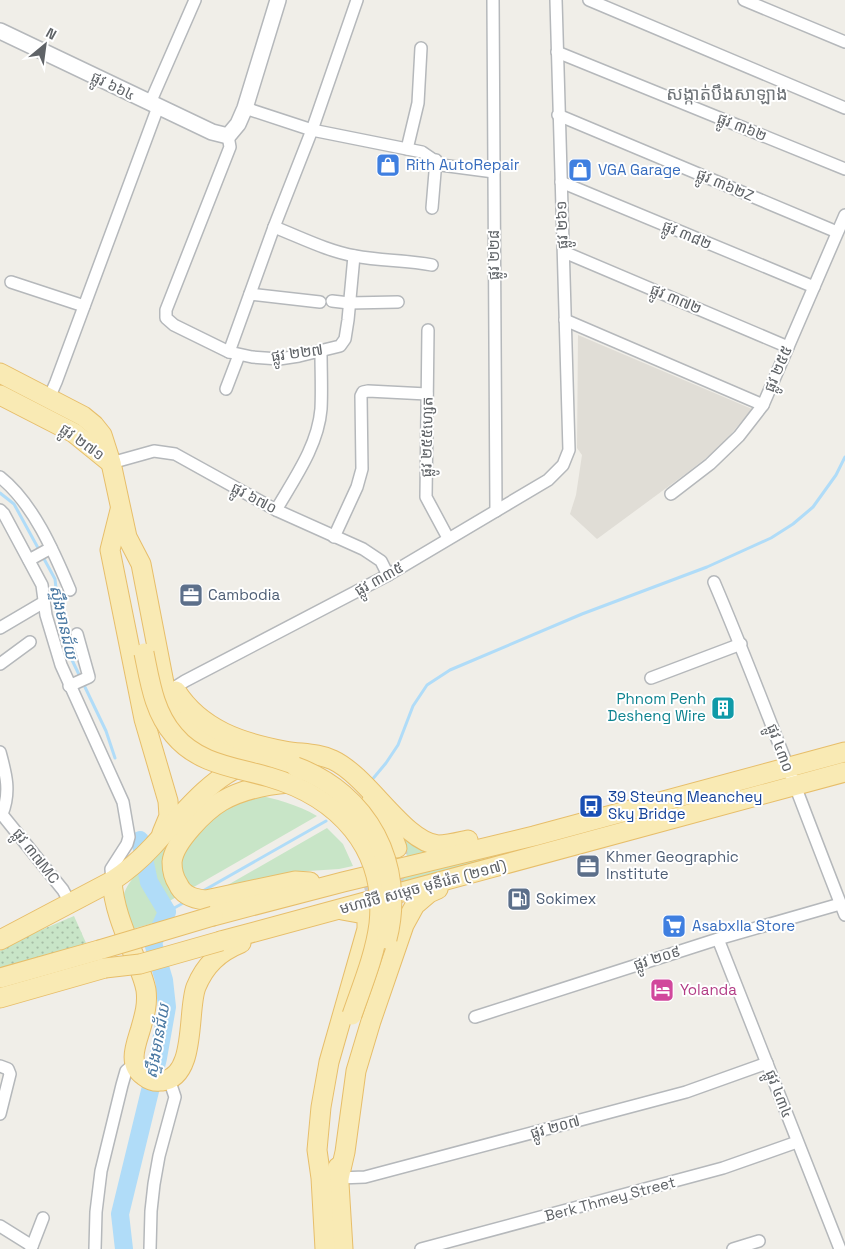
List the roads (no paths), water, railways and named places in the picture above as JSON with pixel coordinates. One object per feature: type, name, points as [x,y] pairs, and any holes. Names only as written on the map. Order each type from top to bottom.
[{"type":"main road","name":"ផ្លូវ ២៧១","points":[[0,373],[83,416],[102,435],[111,463]]},
{"type":"main road","name":"ផ្លូវ ២៧១","points":[[0,395],[74,433],[111,463]]},
{"type":"main road","points":[[111,463],[127,537],[126,568],[152,657],[157,706],[164,721],[180,742],[202,757],[219,765],[288,766],[315,762],[352,785],[374,808],[394,839],[396,848]]},
{"type":"main road","points":[[120,506],[110,550],[144,719],[168,801],[169,816],[166,826],[156,842]]},
{"type":"main road","points":[[152,657],[190,710],[203,722],[288,766],[320,798],[337,811],[362,843],[374,870],[379,902],[379,925],[357,1017],[337,1067],[325,1249]]},
{"type":"main road","name":"មហាវិថី សម្តេច មុនីរ៉េត (២១៧)","points":[[0,978],[99,950],[217,922],[343,882],[534,836],[845,752]]},
{"type":"main road","points":[[217,922],[196,899],[186,894],[179,887],[175,879],[172,863],[180,844],[205,815],[222,801],[244,790],[257,787],[288,766],[317,754],[345,767],[368,786],[408,830],[429,842],[453,844],[498,834],[534,836]]},
{"type":"main road","points":[[0,940],[119,877],[215,781],[228,772],[250,764],[288,766]]},
{"type":"main road","name":"មហាវិថី សម្តេច មុនីរ៉េត (២១៧)","points":[[217,922],[278,925],[845,772]]},
{"type":"main road","points":[[119,877],[117,913],[146,989],[146,1013],[134,1053],[134,1064],[148,1079],[161,1081],[169,1079],[178,1072],[183,1064],[195,989],[204,970],[225,949],[250,940],[278,925]]},
{"type":"main road","points":[[330,1178],[345,1152],[352,1092],[360,1056],[404,925],[415,905],[421,899],[455,878]]},
{"type":"main road","points":[[0,998],[105,968],[137,953],[217,922],[365,891]]},
{"type":"main road","points":[[339,910],[364,914],[367,918],[367,929],[361,956],[333,1046],[324,1089],[317,1150],[330,1178],[340,1227],[342,1249]]},
{"type":"street","points":[[49,398],[84,306],[154,105],[195,0]]},
{"type":"street","points":[[228,136],[238,124],[245,108],[278,0]]},
{"type":"street","points":[[226,388],[250,294],[312,130],[357,0]]},
{"type":"street","name":"ផ្លូវ ២២៨","points":[[493,0],[496,510]]},
{"type":"street","name":"ផ្លូវ ២៦១","points":[[556,0],[569,450]]},
{"type":"street","points":[[588,0],[845,108]]},
{"type":"street","points":[[744,0],[845,42]]},
{"type":"street","name":"ផ្លូវ ៦៦៤","points":[[0,31],[212,132],[228,136]]},
{"type":"street","points":[[407,149],[418,102],[420,48]]},
{"type":"street","name":"ផ្លូវ ៣៦២","points":[[557,52],[845,169]]},
{"type":"street","points":[[245,108],[312,130],[422,152],[441,165],[494,172]]},
{"type":"street","name":"ផ្លូវ ៣៦២Z","points":[[558,115],[837,232]]},
{"type":"street","name":"ផ្លូវ ២២៧","points":[[228,136],[230,147],[166,310],[166,318],[174,325],[234,353],[279,359],[321,352],[340,346],[345,339],[354,256]]},
{"type":"street","points":[[432,208],[436,160]]},
{"type":"street","name":"ផ្លូវ ៣៨២","points":[[561,182],[814,287]]},
{"type":"street","name":"ផ្លូវ ២៥៥","points":[[671,494],[710,464],[739,436],[763,405],[845,215]]},
{"type":"street","points":[[274,227],[354,256],[432,265]]},
{"type":"street","name":"ផ្លូវ ៣៧២","points":[[564,252],[788,347]]},
{"type":"street","points":[[11,282],[84,306]]},
{"type":"street","points":[[250,294],[320,302]]},
{"type":"street","points":[[332,301],[349,303],[398,302]]},
{"type":"street","points":[[565,320],[763,405]]},
{"type":"street","name":"ផ្លូវ ២៥៥ហ្សេត","points":[[428,330],[426,497],[448,538]]},
{"type":"street","points":[[276,510],[311,447],[317,430],[321,410],[321,352]]},
{"type":"street","points":[[334,537],[357,487],[362,469],[360,396],[368,391],[427,394]]},
{"type":"street","name":"ផ្លូវ ៦៧០","points":[[111,463],[154,450],[175,454],[276,510],[363,549],[381,561],[388,575]]},
{"type":"street","name":"ផ្លូវ ៣៣៥","points":[[174,688],[388,575],[548,480],[564,466],[569,450]]},
{"type":"street","points":[[0,477],[12,486],[24,501],[41,554],[42,585],[46,615],[61,665],[76,683],[94,737],[123,802],[129,837],[127,844],[111,869],[119,877]]},
{"type":"street","points":[[0,510],[41,554],[70,590]]},
{"type":"street","name":"ផ្លូវ ៤៣០","points":[[714,582],[741,644],[845,916]]},
{"type":"street","points":[[0,628],[44,602]]},
{"type":"street","points":[[76,683],[89,677],[77,634]]},
{"type":"street","points":[[0,664],[30,642]]},
{"type":"street","points":[[651,678],[741,644]]},
{"type":"street","points":[[0,752],[7,776],[7,802],[1,813]]},
{"type":"street","name":"ផ្លូវ ៣៧MC","points":[[1,813],[63,890],[70,903]]},
{"type":"street","name":"ផ្លូវ ២០៩","points":[[475,1018],[718,939],[840,904]]},
{"type":"street","name":"ផ្លូវ ៤៣៤","points":[[718,939],[840,1249]]},
{"type":"street","points":[[96,1249],[96,1212],[100,1170],[126,1071],[134,1064]]},
{"type":"street","name":"ផ្លូវ ២០៧","points":[[330,1178],[365,1177],[686,1092],[767,1064]]},
{"type":"street","points":[[0,1066],[8,1069],[10,1074],[0,1114]]},
{"type":"street","points":[[150,1249],[154,1184],[159,1156],[175,1097],[169,1079]]},
{"type":"street","name":"Berk Thmey Street","points":[[421,1249],[723,1168],[797,1142]]},
{"type":"street","points":[[0,1226],[31,1247],[43,1218]]},
{"type":"street","points":[[735,1249],[759,1241]]},
{"type":"waterway","points":[[371,781],[398,745],[413,706],[427,685],[450,670],[582,614],[707,567],[771,538],[793,524],[813,507],[836,475],[845,457]]},
{"type":"waterway","name":"ស្ទឹងមានជ័យ","points":[[0,493],[14,504],[55,579],[59,615],[72,660],[106,731],[115,758]]},
{"type":"waterway","points":[[201,892],[326,821]]},
{"type":"waterway","name":"ស្ទឹងមានជ័យ","points":[[124,1249],[120,1214],[158,1058],[167,1007],[164,980],[153,943],[167,912],[149,882],[140,840]]},
{"type":"waterway","points":[[167,912],[185,902]]},
{"type":"tunnel","points":[[365,891],[389,882],[397,873],[397,848]]},
{"type":"place","name":"Rith AutoRepair","points":[[388,165]]},
{"type":"place","name":"VGA Garage","points":[[580,170]]},
{"type":"place","name":"Cambodia","points":[[191,595]]},
{"type":"place","name":"Phnom Penh Desheng Wire","points":[[723,708]]},
{"type":"place","name":"39 Steung Meanchey Sky Bridge","points":[[591,806]]},
{"type":"place","name":"Khmer Geographic Institute","points":[[588,866]]},
{"type":"place","name":"Sokimex","points":[[519,899]]},
{"type":"place","name":"Asabxlla Store","points":[[674,926]]},
{"type":"place","name":"Yolanda","points":[[662,990]]},
{"type":"district","name":"សង្កាត់បឹងសាឡាង","points":[[727,94]]}]
